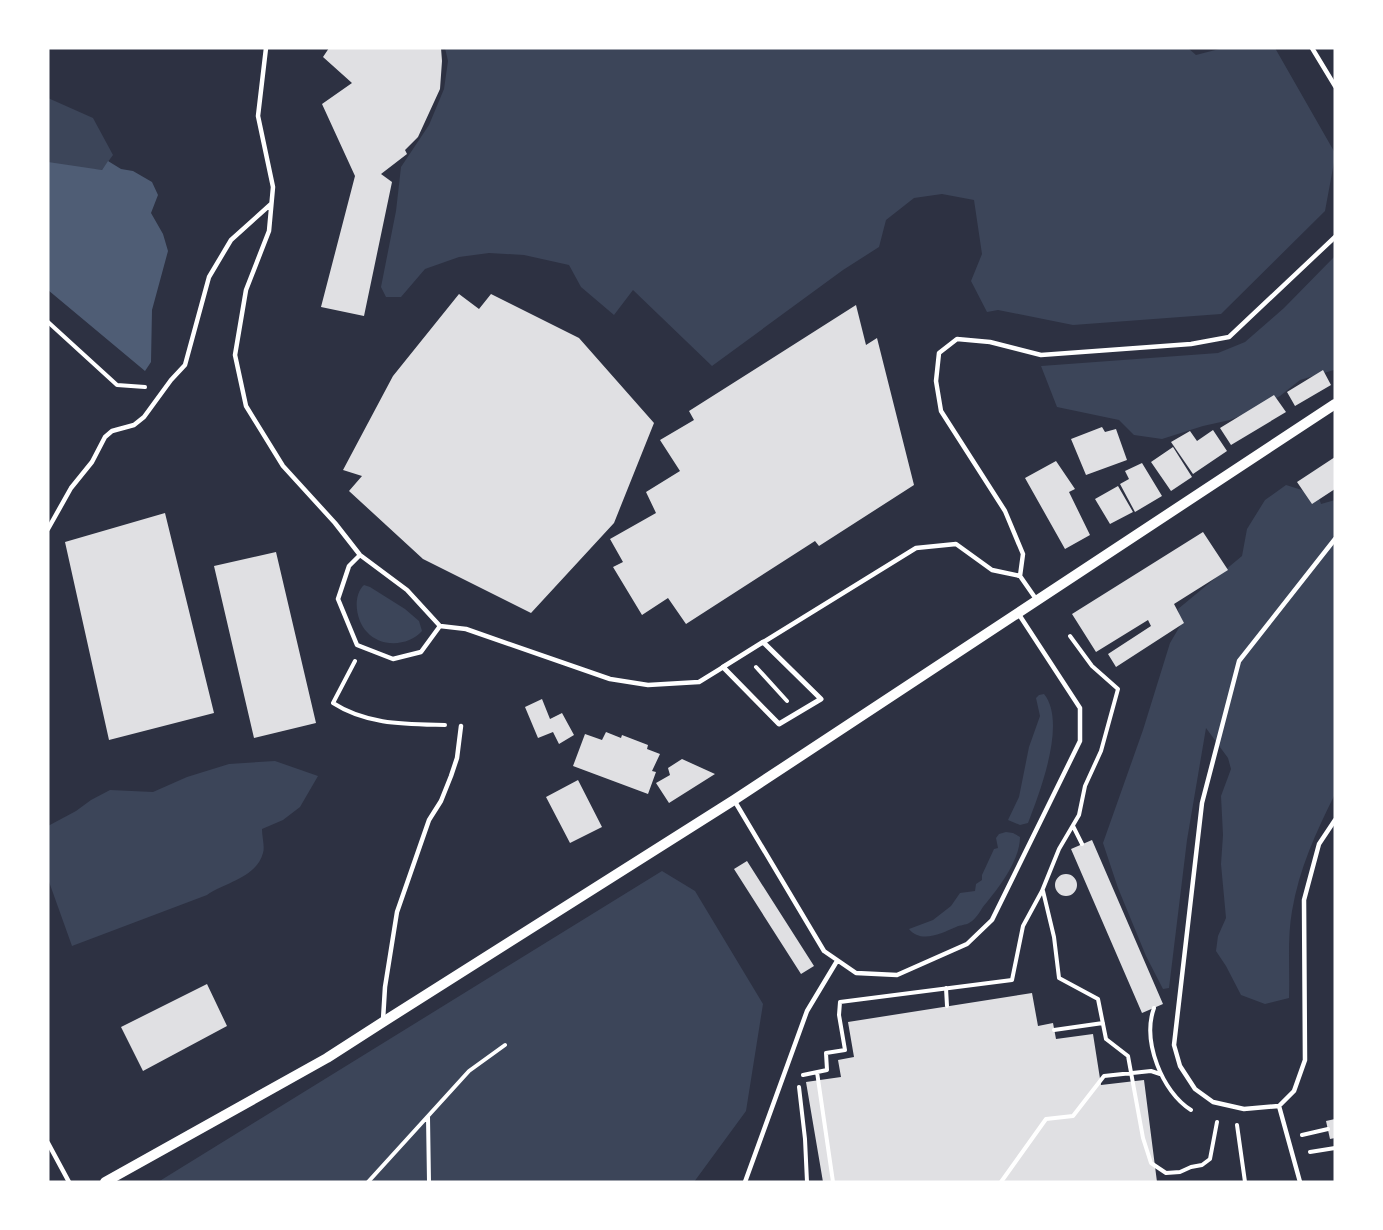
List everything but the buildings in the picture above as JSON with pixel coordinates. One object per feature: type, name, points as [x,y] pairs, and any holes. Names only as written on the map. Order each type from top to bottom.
[{"type":"street","points":[[105,1182],[327,1058],[734,800],[1335,404]]},
{"type":"street","points":[[763,642],[821,699],[779,724],[723,667],[763,642]]},
{"type":"lane","points":[[266,48],[258,116],[273,188],[269,231],[246,290],[235,355],[246,406],[283,466],[335,523],[360,555],[407,590],[441,626],[466,629],[610,679],[648,685],[699,682],[916,548],[956,544],[992,570],[1020,576],[1037,600]]},
{"type":"lane","points":[[1312,48],[1335,86]]},
{"type":"lane","points":[[48,529],[71,488],[92,462],[105,437],[112,431],[134,425],[144,417],[185,365],[209,277],[231,240],[271,204]]},
{"type":"lane","points":[[1020,576],[1023,554],[1005,511],[941,411],[936,381],[939,353],[957,339],[990,342],[1041,355],[1191,344],[1229,337],[1335,237]]},
{"type":"lane","points":[[1335,539],[1239,661],[1202,803],[1174,1046],[1180,1065],[1195,1089],[1213,1102],[1244,1109],[1279,1106],[1294,1091],[1305,1060],[1304,900],[1319,844],[1335,820]]},
{"type":"lane","points":[[360,555],[349,566],[338,599],[357,645],[393,658],[421,652],[441,626]]},
{"type":"lane","points":[[734,800],[824,951],[856,974],[897,975],[967,944],[992,920],[1080,741],[1080,708],[1018,613]]},
{"type":"lane","points":[[383,1022],[385,987],[397,912],[429,820],[441,801],[451,776],[457,758],[461,726]]},
{"type":"lane","points":[[749,1180],[807,1011],[837,961]]},
{"type":"lane","points":[[1279,1106],[1300,1182]]},
{"type":"lane","points":[[48,1143],[69,1182]]},
{"type":"path","points":[[48,322],[117,385],[155,386],[171,380]]},
{"type":"path","points":[[362,647],[333,703],[356,716],[387,723],[461,726]]},
{"type":"path","points":[[745,654],[790,705]]},
{"type":"path","points":[[1073,825],[1082,844]]},
{"type":"path","points":[[1042,889],[1054,937],[1059,978],[1098,999],[1106,1039],[1128,1056],[1143,1138],[1152,1163],[1166,1173],[1180,1172],[1202,1165],[1210,1159],[1217,1122]]},
{"type":"path","points":[[946,988],[946,1006]]},
{"type":"path","points":[[1054,1030],[1103,1023]]},
{"type":"path","points":[[368,1182],[469,1071],[505,1046]]},
{"type":"path","points":[[1001,1182],[1046,1119],[1073,1116],[1104,1076],[1152,1071],[1161,1074]]},
{"type":"path","points":[[816,1072],[833,1182]]},
{"type":"path","points":[[428,1116],[429,1182]]},
{"type":"path","points":[[1237,1124],[1245,1182]]},
{"type":"path","points":[[1287,1138],[1328,1129]]},
{"type":"path","points":[[1306,1134],[1310,1154],[1335,1148]]},
{"type":"shaded area","points":[[445,48],[1188,48],[1196,55],[1223,48],[1275,48],[1335,153],[1335,157],[1325,211],[1221,314],[1073,325],[998,310],[987,312],[971,281],[982,254],[974,200],[942,194],[914,198],[886,220],[879,247],[843,270],[712,366],[633,290],[614,315],[581,287],[569,265],[524,255],[489,253],[459,257],[425,269],[401,297],[386,297],[381,287],[396,211],[401,167],[429,125],[444,89],[448,61]]},
{"type":"shaded area","points":[[48,98],[93,118],[113,155],[102,170],[48,166]]},
{"type":"shaded area","points":[[108,161],[152,182],[158,195],[151,213],[163,234],[168,251],[152,310],[151,362],[145,371],[48,290],[48,162],[102,170]]},
{"type":"shaded area","points":[[1335,256],[1334,370],[1300,380],[1280,396],[1255,410],[1230,420],[1162,439],[1134,435],[1119,420],[1057,407],[1041,366],[1218,353],[1245,342],[1284,308]]},
{"type":"shaded area","points":[[1286,485],[1318,495],[1321,504],[1335,500],[1335,794],[1309,851],[1295,895],[1290,932],[1289,998],[1265,1004],[1241,995],[1216,951],[1218,936],[1226,918],[1221,864],[1223,835],[1221,796],[1231,769],[1228,758],[1206,728],[1187,840],[1169,988],[1163,989],[1146,956],[1118,888],[1103,843],[1143,730],[1170,643],[1180,626],[1178,609],[1242,556],[1247,529],[1265,500]]},
{"type":"shaded area","points":[[364,585],[405,609],[419,621],[422,631],[410,640],[395,643],[387,643],[373,637],[363,627],[358,615],[358,595]]},
{"type":"shaded area","points":[[1044,694],[1050,706],[1053,722],[1049,757],[1028,823],[1020,825],[1008,820],[1019,797],[1029,747],[1040,716],[1036,698]]},
{"type":"shaded area","points":[[275,761],[318,776],[300,807],[283,820],[262,829],[264,851],[254,868],[207,895],[72,946],[48,879],[48,826],[110,790],[153,792],[187,777],[229,764]]},
{"type":"shaded area","points":[[1006,832],[1020,837],[1017,854],[1004,880],[975,918],[968,924],[932,936],[919,936],[909,929],[933,920],[951,906],[960,893],[975,891],[976,884],[982,880],[982,875],[994,849],[998,848],[996,838],[999,834]]},
{"type":"shaded area","points":[[662,871],[695,891],[763,1004],[746,1111],[694,1182],[158,1182]]}]
